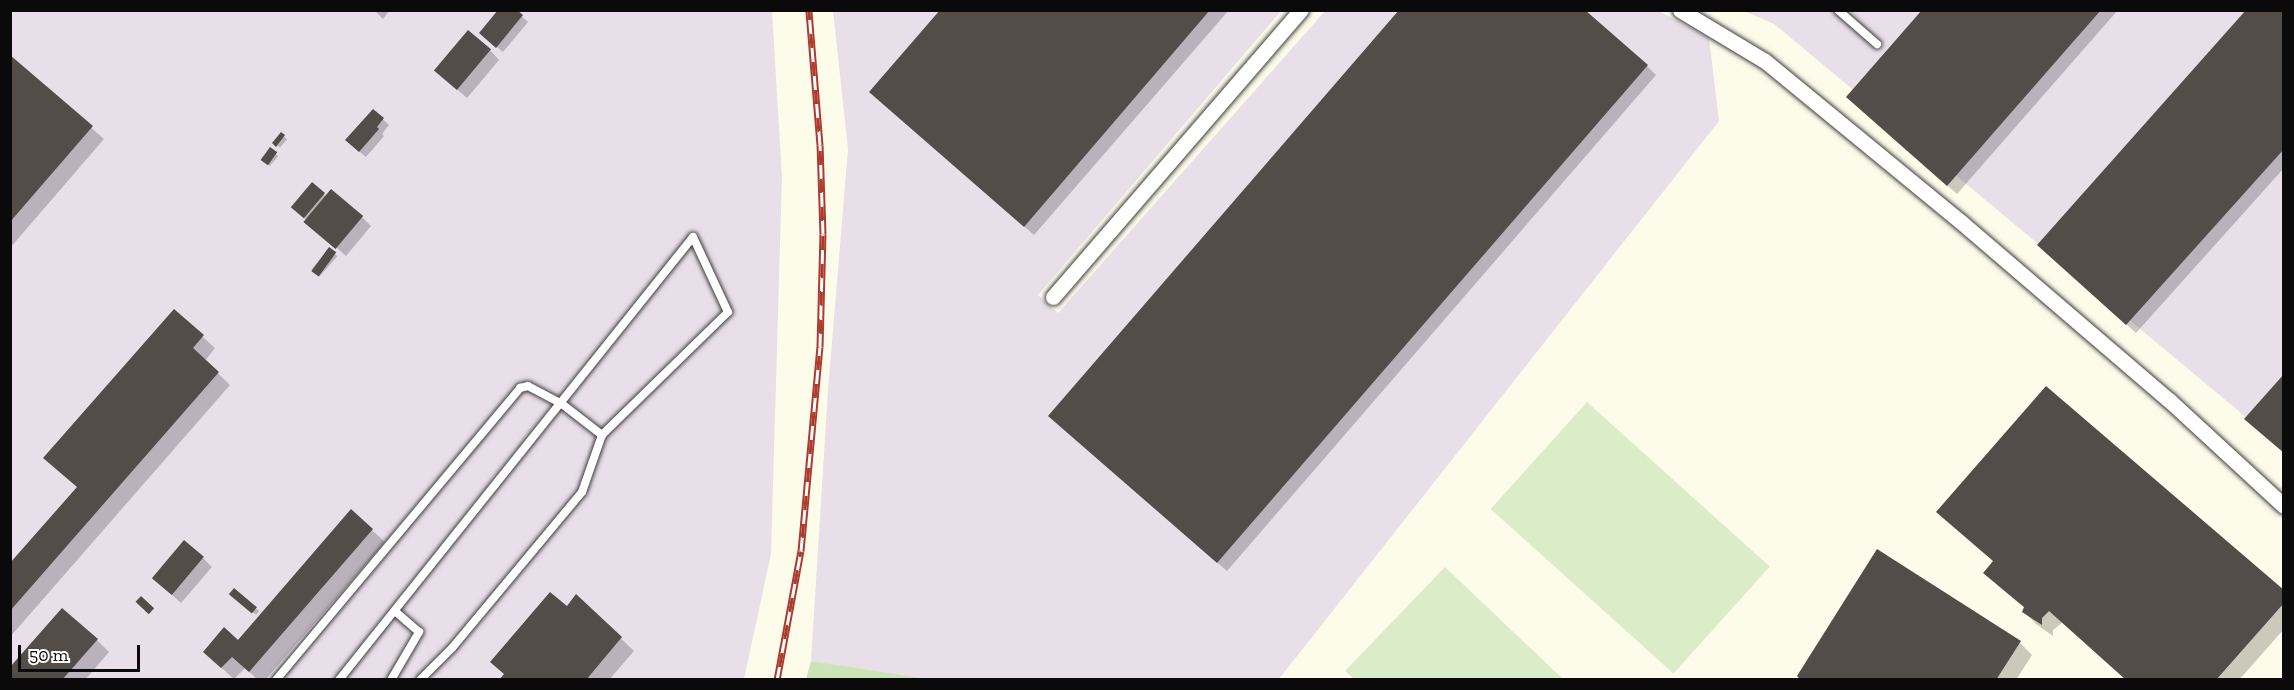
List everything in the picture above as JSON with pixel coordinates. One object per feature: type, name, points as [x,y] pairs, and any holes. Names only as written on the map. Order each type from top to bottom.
[{"type":"street","points":[[1053,297],[1301,10]]},
{"type":"street","points":[[1680,10],[1765,61],[1962,222],[2176,406],[2283,506]]},
{"type":"lane","points":[[1838,10],[1877,44]]},
{"type":"lane","points":[[339,680],[562,404],[693,237],[728,312],[602,435],[582,492],[452,648],[420,680]]},
{"type":"lane","points":[[276,680],[520,388],[528,386],[562,404],[602,435]]},
{"type":"lane","points":[[391,680],[419,632],[395,611]]},
{"type":"path","points":[[845,680],[872,680]]},
{"type":"shaded area","points":[[10,11],[772,11],[782,177],[771,554],[744,679],[11,679]]},
{"type":"shaded area","points":[[833,11],[1281,11],[1038,295],[1058,313],[1325,11],[1659,11],[1709,38],[1719,121],[1279,679],[927,680],[811,661],[828,390],[848,149]]},
{"type":"shaded area","points":[[1744,11],[2283,11],[2283,448],[1774,24]]},
{"type":"green space","points":[[1587,402],[1770,567],[1673,674],[1491,509]]},
{"type":"green space","points":[[1445,567],[1563,679],[1354,679],[1345,671]]},
{"type":"green space","points":[[811,661],[927,679],[806,679]]},
{"type":"building","points":[[498,10],[517,10],[523,15],[496,48],[479,33]]},
{"type":"building","points":[[940,10],[1210,10],[1024,227],[869,92]]},
{"type":"building","points":[[1399,10],[1585,10],[1648,65],[1217,563],[1048,416]]},
{"type":"building","points":[[1922,10],[2101,10],[1947,186],[1846,97]]},
{"type":"building","points":[[2246,10],[2284,10],[2284,149],[2126,325],[2037,245]]},
{"type":"building","points":[[468,30],[491,49],[457,90],[434,71]]},
{"type":"building","points":[[10,55],[93,126],[10,222]]},
{"type":"building","points":[[373,109],[384,118],[377,127],[379,129],[359,152],[345,140]]},
{"type":"building","points":[[281,132],[285,135],[276,147],[272,143]]},
{"type":"building","points":[[270,147],[277,152],[268,165],[261,160]]},
{"type":"building","points":[[312,182],[325,193],[304,218],[291,207]]},
{"type":"building","points":[[331,189],[363,216],[336,249],[303,222]]},
{"type":"building","points":[[329,247],[336,252],[319,277],[311,271]]},
{"type":"building","points":[[174,309],[204,335],[193,348],[219,372],[10,611],[10,563],[77,487],[43,458]]},
{"type":"building","points":[[2284,374],[2284,453],[2244,419]]},
{"type":"building","points":[[2046,386],[2284,590],[2284,603],[2216,680],[2126,680],[2049,611],[2042,618],[2042,625],[2022,612],[2024,607],[1983,573],[1993,561],[1936,512]]},
{"type":"building","points":[[351,509],[373,529],[249,672],[232,657],[221,668],[203,652],[224,627],[238,640]]},
{"type":"building","points":[[184,540],[204,557],[172,595],[152,578]]},
{"type":"building","points":[[1877,549],[2021,641],[1996,680],[1801,680],[1797,676]]},
{"type":"building","points":[[234,588],[257,607],[252,613],[229,594]]},
{"type":"building","points":[[550,592],[567,606],[576,594],[622,637],[586,680],[499,680],[504,674],[490,662]]},
{"type":"building","points":[[141,596],[154,608],[149,614],[136,602]]},
{"type":"building","points":[[62,608],[98,639],[62,680],[10,680],[10,667]]},
{"type":"railway","points":[[777,680],[801,551],[820,347],[823,234],[820,145],[809,10]]}]
